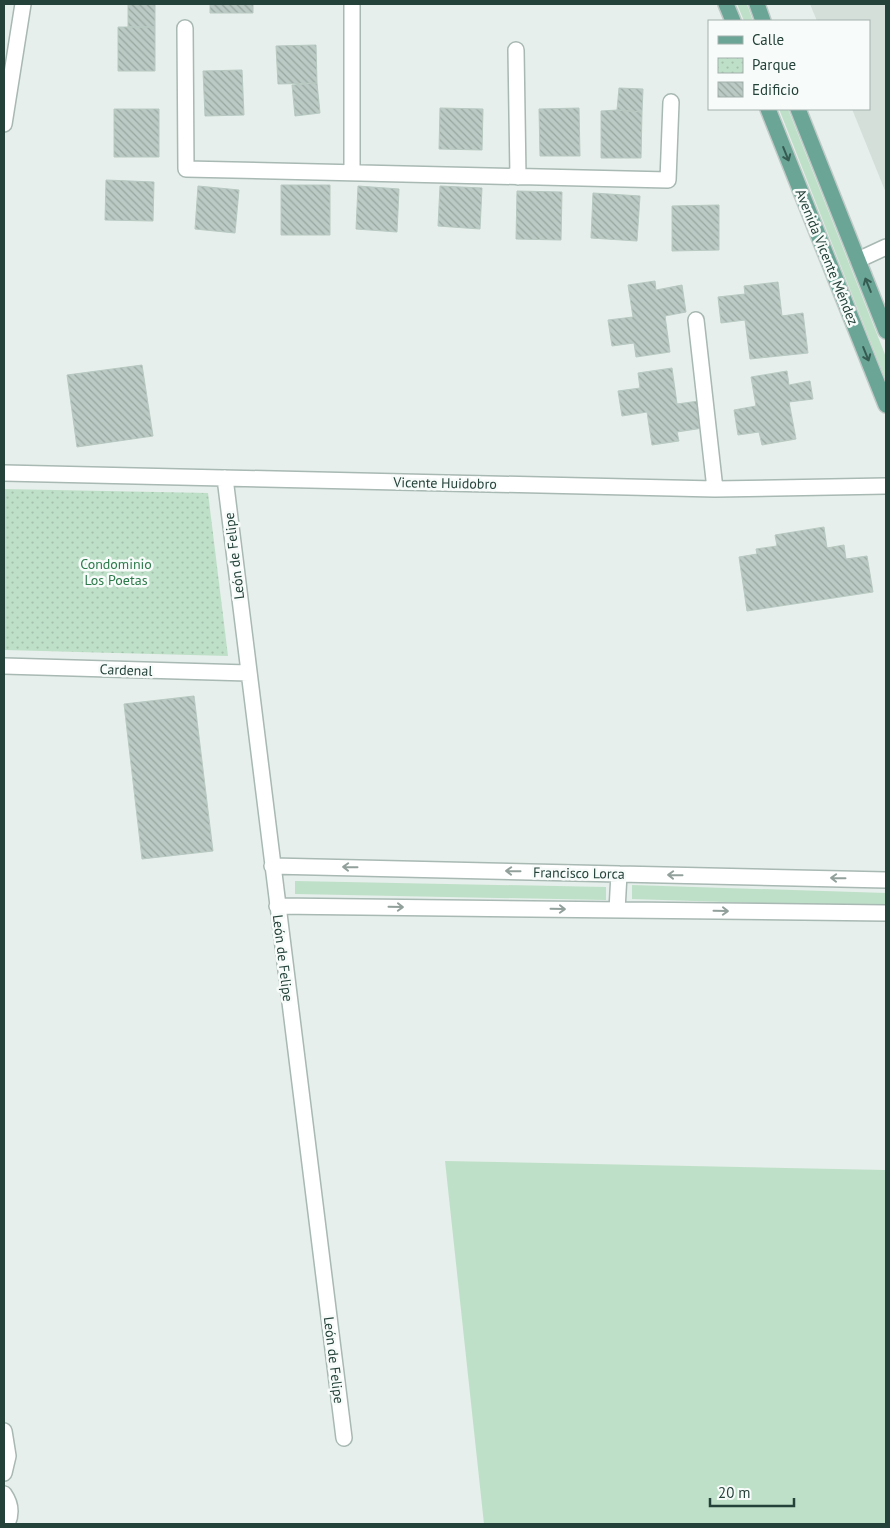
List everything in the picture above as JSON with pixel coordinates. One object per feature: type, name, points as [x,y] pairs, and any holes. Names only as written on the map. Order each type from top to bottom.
[{"type":"main road","points":[[726,4],[733,20]]},
{"type":"main road","points":[[756,4],[763,20]]},
{"type":"main road","name":"Avenida Vicente Méndez","points":[[768,110],[886,405]]},
{"type":"main road","name":"Avenida Vicente Méndez","points":[[798,110],[886,331]]},
{"type":"street","points":[[4,124],[23,4]]},
{"type":"street","points":[[352,4],[352,173]]},
{"type":"street","points":[[185,28],[186,169],[668,180],[671,102]]},
{"type":"street","points":[[516,50],[518,176]]},
{"type":"street","points":[[858,260],[886,247]]},
{"type":"street","points":[[696,320],[715,489]]},
{"type":"street","name":"Vicente Huidobro","points":[[4,473],[715,489],[886,486]]},
{"type":"street","name":"León de Felipe","points":[[225,478],[344,1438]]},
{"type":"street","name":"Cardenal","points":[[4,666],[248,673]]},
{"type":"street","name":"Francisco Lorca","points":[[272,866],[886,880]]},
{"type":"street","points":[[617,910],[619,874]]},
{"type":"street","points":[[277,906],[886,913]]},
{"type":"street","points":[[4,1431],[8,1456],[4,1473]]},
{"type":"street","points":[[4,1494],[10,1503],[11,1511],[6,1524]]},
{"type":"shaded area","points":[[810,4],[886,4],[886,193],[852,110],[870,110],[870,20],[817,20]]},
{"type":"green space","points":[[737,4],[747,4],[753,20],[744,20]]},
{"type":"green space","points":[[779,110],[788,110],[886,357],[886,381]]},
{"type":"green space","name":"Condominio Los Poetas","points":[[4,489],[208,493],[228,656],[4,650]]},
{"type":"green space","points":[[295,881],[606,887],[606,900],[295,894]]},
{"type":"green space","points":[[632,885],[886,893],[886,907],[632,899]]},
{"type":"green space","points":[[445,1161],[886,1170],[886,1524],[484,1524]]},
{"type":"building","points":[[128,4],[155,4],[155,27],[128,27]]},
{"type":"building","points":[[210,4],[253,4],[253,13],[210,13]]},
{"type":"building","points":[[118,27],[155,27],[155,71],[118,71]]},
{"type":"building","points":[[316,45],[317,83],[278,84],[276,46]]},
{"type":"building","points":[[242,70],[244,115],[205,116],[203,71]]},
{"type":"building","points":[[317,83],[320,113],[295,116],[292,85]]},
{"type":"building","points":[[619,88],[643,89],[642,112],[617,110]]},
{"type":"building","points":[[440,108],[483,109],[482,150],[439,149]]},
{"type":"building","points":[[579,108],[580,156],[540,156],[539,109]]},
{"type":"building","points":[[114,109],[159,109],[159,157],[114,157]]},
{"type":"building","points":[[601,111],[642,112],[641,158],[601,158]]},
{"type":"building","points":[[106,180],[154,182],[153,221],[105,220]]},
{"type":"building","points":[[281,185],[330,185],[330,235],[281,235]]},
{"type":"building","points":[[198,186],[239,190],[235,233],[195,229]]},
{"type":"building","points":[[358,186],[399,189],[397,232],[356,229]]},
{"type":"building","points":[[440,186],[482,188],[480,229],[438,226]]},
{"type":"building","points":[[517,191],[562,192],[561,240],[516,239]]},
{"type":"building","points":[[593,193],[640,196],[637,241],[591,238]]},
{"type":"building","points":[[719,205],[719,250],[672,251],[672,206]]},
{"type":"building","points":[[655,281],[656,290],[682,285],[686,312],[665,316],[670,352],[636,357],[634,343],[612,346],[608,320],[633,317],[628,285]]},
{"type":"building","points":[[778,282],[782,316],[803,313],[808,353],[750,359],[745,320],[721,323],[718,297],[745,294],[744,286]]},
{"type":"building","points":[[142,365],[153,436],[77,447],[67,375]]},
{"type":"building","points":[[672,368],[677,404],[699,401],[703,428],[677,432],[679,441],[652,445],[647,412],[622,416],[618,391],[640,388],[638,373]]},
{"type":"building","points":[[787,371],[789,385],[810,381],[813,399],[789,402],[796,439],[762,445],[759,432],[738,435],[734,410],[756,406],[751,377]]},
{"type":"building","points":[[824,527],[827,548],[844,545],[846,559],[867,556],[873,592],[747,611],[739,557],[757,554],[756,549],[777,546],[775,535]]},
{"type":"building","points":[[194,696],[213,851],[142,859],[124,704]]}]
